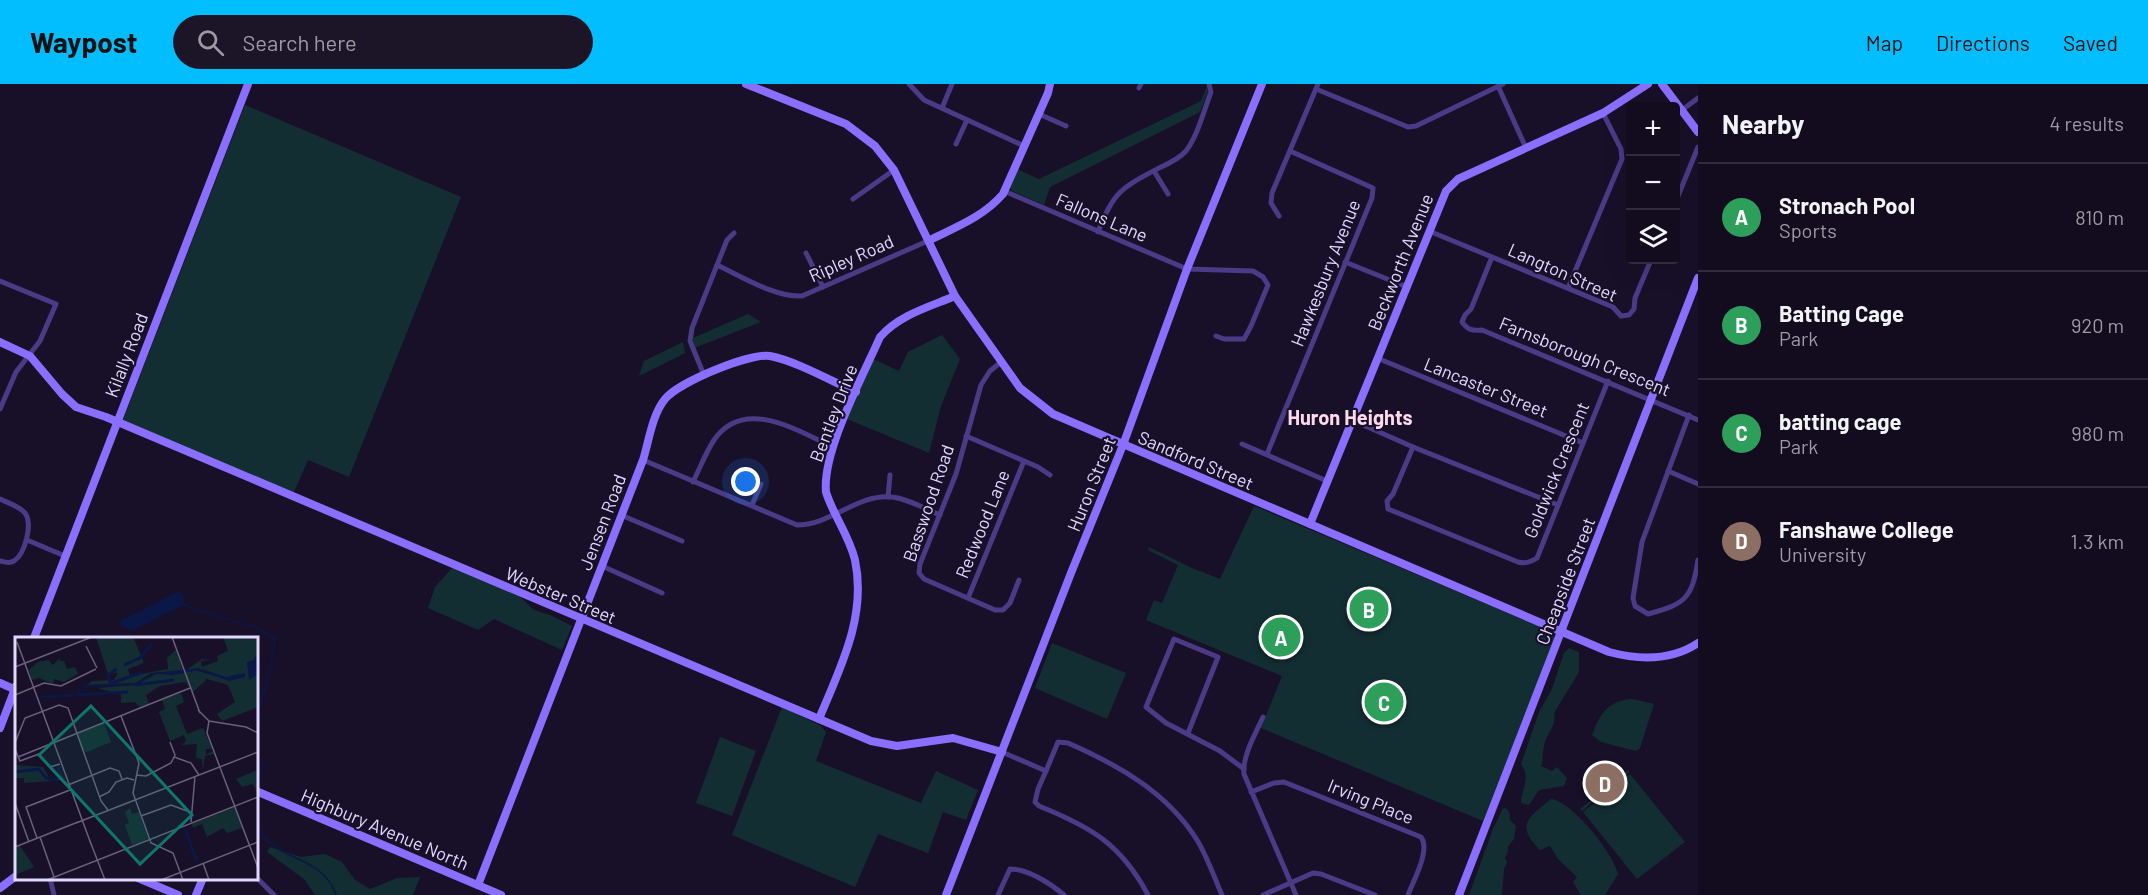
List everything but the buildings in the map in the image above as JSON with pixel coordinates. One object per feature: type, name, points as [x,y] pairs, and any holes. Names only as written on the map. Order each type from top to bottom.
[{"type":"street","name":"Kilally Road","points":[[35,637],[248,84]]},
{"type":"street","name":"Sandford Street","points":[[746,84],[846,124],[875,146],[894,170],[930,240],[955,296],[1020,388],[1053,414],[1609,652],[1630,658],[1667,656],[1698,643]]},
{"type":"street","points":[[909,84],[924,100],[1024,147]]},
{"type":"street","points":[[942,108],[952,84]]},
{"type":"street","points":[[1098,232],[1107,207],[1115,196],[1185,152],[1191,143],[1211,92],[1209,84]]},
{"type":"street","name":"Huron Street","points":[[946,895],[1123,445],[1187,269],[1262,84]]},
{"type":"street","name":"Beckworth Avenue","points":[[1310,524],[1446,191],[1458,179],[1603,113],[1648,84]]},
{"type":"street","points":[[1662,84],[1698,132]]},
{"type":"street","points":[[930,240],[976,218],[991,207],[1004,191],[1039,114],[1048,85]]},
{"type":"street","points":[[1278,216],[1271,203],[1272,193],[1317,87],[1408,127],[1416,126],[1500,85],[1526,148]]},
{"type":"street","points":[[1682,110],[1698,98]]},
{"type":"street","points":[[1568,288],[1622,159],[1621,149],[1603,113]]},
{"type":"street","points":[[1039,114],[1066,126]]},
{"type":"street","points":[[956,144],[967,120]]},
{"type":"street","points":[[1680,191],[1698,147]]},
{"type":"street","name":"Hawkesbury Avenue","points":[[1267,454],[1372,198],[1373,188],[1290,151]]},
{"type":"street","points":[[853,199],[894,170]]},
{"type":"street","points":[[1154,171],[1168,194]]},
{"type":"street","name":"Fallons Lane","points":[[1004,191],[1187,269]]},
{"type":"street","name":"Langton Street","points":[[1429,231],[1613,307],[1621,316],[1629,315],[1634,309],[1635,298],[1649,264]]},
{"type":"street","points":[[704,375],[690,341],[692,328],[727,240],[734,233]]},
{"type":"street","name":"Ripley Road","points":[[717,265],[791,297],[802,296],[930,240]]},
{"type":"street","points":[[806,253],[824,287]]},
{"type":"street","name":"Farnsborough Crescent","points":[[1492,257],[1471,309],[1464,315],[1462,322],[1467,328],[1473,331],[1482,330],[1698,420]]},
{"type":"street","points":[[1345,262],[1407,287]]},
{"type":"street","points":[[1187,269],[1253,271],[1258,273],[1268,285],[1244,339],[1224,339],[1216,336]]},
{"type":"street","name":"Cheapside Street","points":[[1459,895],[1698,278]]},
{"type":"street","points":[[0,281],[56,304],[40,341],[16,372],[0,407]]},
{"type":"street","name":"Bentley Drive","points":[[819,719],[850,645],[856,621],[855,560],[829,501],[825,481],[827,464],[880,337],[900,320],[955,296]]},
{"type":"street","points":[[0,342],[30,356]]},
{"type":"street","name":"Webster Street","points":[[30,356],[76,406],[871,741],[897,746],[953,738],[1002,752]]},
{"type":"street","name":"Jensen Road","points":[[478,885],[643,460],[657,413],[665,399],[677,388],[704,375],[743,359],[757,356],[770,356],[784,360],[856,392]]},
{"type":"street","name":"Lancaster Street","points":[[1377,358],[1583,443]]},
{"type":"street","name":"Basswood Road","points":[[1001,362],[990,371],[981,385],[956,474],[920,564],[919,573],[924,579],[994,610],[1003,610],[1010,603],[1019,580]]},
{"type":"street","name":"Goldwick Crescent","points":[[1413,447],[1393,494],[1387,501],[1388,509],[1523,563],[1533,561],[1537,558],[1608,381]]},
{"type":"street","points":[[1689,415],[1642,542],[1633,598],[1635,606],[1648,614],[1675,605],[1693,588],[1698,560]]},
{"type":"street","points":[[693,482],[716,438],[724,429],[748,417],[771,420],[833,447]]},
{"type":"street","points":[[1352,420],[1558,505]]},
{"type":"street","points":[[966,436],[1050,475]]},
{"type":"street","points":[[1242,444],[1328,481]]},
{"type":"street","points":[[643,460],[797,525],[809,525],[862,502],[888,497],[940,515]]},
{"type":"street","name":"Redwood Lane","points":[[968,598],[1024,461]]},
{"type":"street","points":[[1668,471],[1698,484]]},
{"type":"street","points":[[888,497],[890,475]]},
{"type":"street","points":[[752,505],[761,484]]},
{"type":"street","points":[[0,499],[21,508],[29,522],[27,540],[15,560],[8,563],[0,561]]},
{"type":"street","points":[[621,515],[682,541]]},
{"type":"street","points":[[27,540],[66,556]]},
{"type":"street","points":[[602,566],[662,592]]},
{"type":"street","points":[[1188,733],[1218,657],[1174,639],[1146,707],[1166,723],[1220,751],[1244,770],[1251,792],[1296,895]]},
{"type":"street","points":[[0,683],[15,688]]},
{"type":"street","points":[[0,728],[15,690]]},
{"type":"street","points":[[1244,770],[1263,717]]},
{"type":"street","points":[[1148,895],[1116,849],[1089,828],[1039,806],[1035,802],[1058,742],[1068,743],[1123,769],[1168,805],[1197,840],[1222,895]]},
{"type":"street","points":[[1002,752],[1046,771]]},
{"type":"street","name":"Irving Place","points":[[1251,792],[1274,783],[1284,782],[1421,837],[1425,842],[1425,852],[1407,895]]},
{"type":"street","name":"Highbury Avenue North","points":[[258,792],[501,895]]},
{"type":"street","points":[[998,895],[1010,869],[1017,869],[1057,888],[1064,895]]},
{"type":"street","points":[[1263,895],[1313,873],[1375,895]]},
{"type":"street","points":[[1,884],[15,877]]},
{"type":"street","points":[[258,879],[274,895]]},
{"type":"street","points":[[50,880],[54,895]]},
{"type":"street","points":[[140,880],[160,891],[178,895]]},
{"type":"street","points":[[196,895],[203,880]]},
{"type":"green space","points":[[1207,86],[1208,91],[1200,112],[1050,187],[1044,205],[1012,191],[1010,187],[1017,169],[1039,179],[1201,101]]},
{"type":"green space","points":[[245,105],[461,197],[349,477],[308,460],[293,494],[123,420]]},
{"type":"green space","points":[[748,314],[761,322],[694,348],[693,338]]},
{"type":"green space","points":[[942,335],[960,359],[941,406],[929,453],[847,419],[873,359],[899,371],[908,352]]},
{"type":"green space","points":[[683,342],[685,353],[639,376],[644,361]]},
{"type":"green space","points":[[1254,506],[1550,631],[1554,636],[1483,821],[1261,728],[1282,676],[1146,620],[1154,600],[1162,603],[1178,565],[1148,550],[1149,547],[1220,579]]},
{"type":"green space","points":[[453,567],[512,589],[534,610],[572,626],[562,650],[494,619],[478,630],[428,608],[435,587]]},
{"type":"green space","points":[[1052,643],[1126,673],[1107,719],[1035,688]]},
{"type":"green space","points":[[1569,648],[1579,652],[1579,672],[1554,713],[1555,718],[1545,741],[1541,766],[1552,771],[1557,767],[1567,778],[1564,786],[1539,790],[1529,805],[1521,803],[1526,778],[1521,764],[1539,712],[1552,689],[1564,653]]},
{"type":"green space","points":[[1633,699],[1654,704],[1640,748],[1636,751],[1601,742],[1592,735],[1598,720],[1606,709],[1618,702]]},
{"type":"green space","points":[[782,707],[821,726],[826,732],[816,761],[921,803],[936,771],[978,790],[966,820],[943,812],[928,853],[878,834],[855,887],[732,835]]},
{"type":"green space","points":[[720,737],[756,751],[732,816],[696,803]]},
{"type":"green space","points":[[1628,770],[1630,772],[1582,811],[1580,809]]},
{"type":"green space","points":[[1630,774],[1685,842],[1637,879],[1583,812]]},
{"type":"green space","points":[[1551,799],[1560,802],[1580,818],[1609,854],[1618,874],[1605,895],[1581,895],[1573,882],[1577,877],[1558,859],[1550,846],[1540,850],[1528,834],[1527,827],[1531,816]]},
{"type":"green space","points":[[1503,808],[1508,810],[1510,820],[1516,826],[1514,839],[1508,846],[1505,858],[1507,862],[1504,869],[1502,895],[1469,895],[1493,829]]},
{"type":"green space","points":[[270,847],[301,857],[325,854],[342,862],[355,880],[370,889],[397,878],[420,877],[413,895],[315,895],[304,879],[267,852]]},
{"type":"shaded area","points":[[179,591],[184,597],[183,605],[130,631],[120,623],[122,620]]},
{"type":"shaded area","points":[[1291,624],[1289,632],[1297,635],[1296,643],[1291,651],[1284,648],[1289,635],[1287,634],[1280,644],[1277,644],[1276,635],[1281,625]]},
{"type":"waterway","points":[[183,605],[257,628],[275,639],[270,671],[258,712]]},
{"type":"waterway","points":[[258,762],[263,768],[258,778]]},
{"type":"waterway","points":[[258,826],[270,843],[279,850],[322,873],[336,895]]},
{"type":"place","name":"Batting Cage","points":[[1369,609]]},
{"type":"place","name":"Stronach Pool","points":[[1281,637]]},
{"type":"place","name":"batting cage","points":[[1384,702]]},
{"type":"place","name":"Fanshawe College","points":[[1605,783]]},
{"type":"district","name":"Huron Heights","points":[[1350,417]]}]
